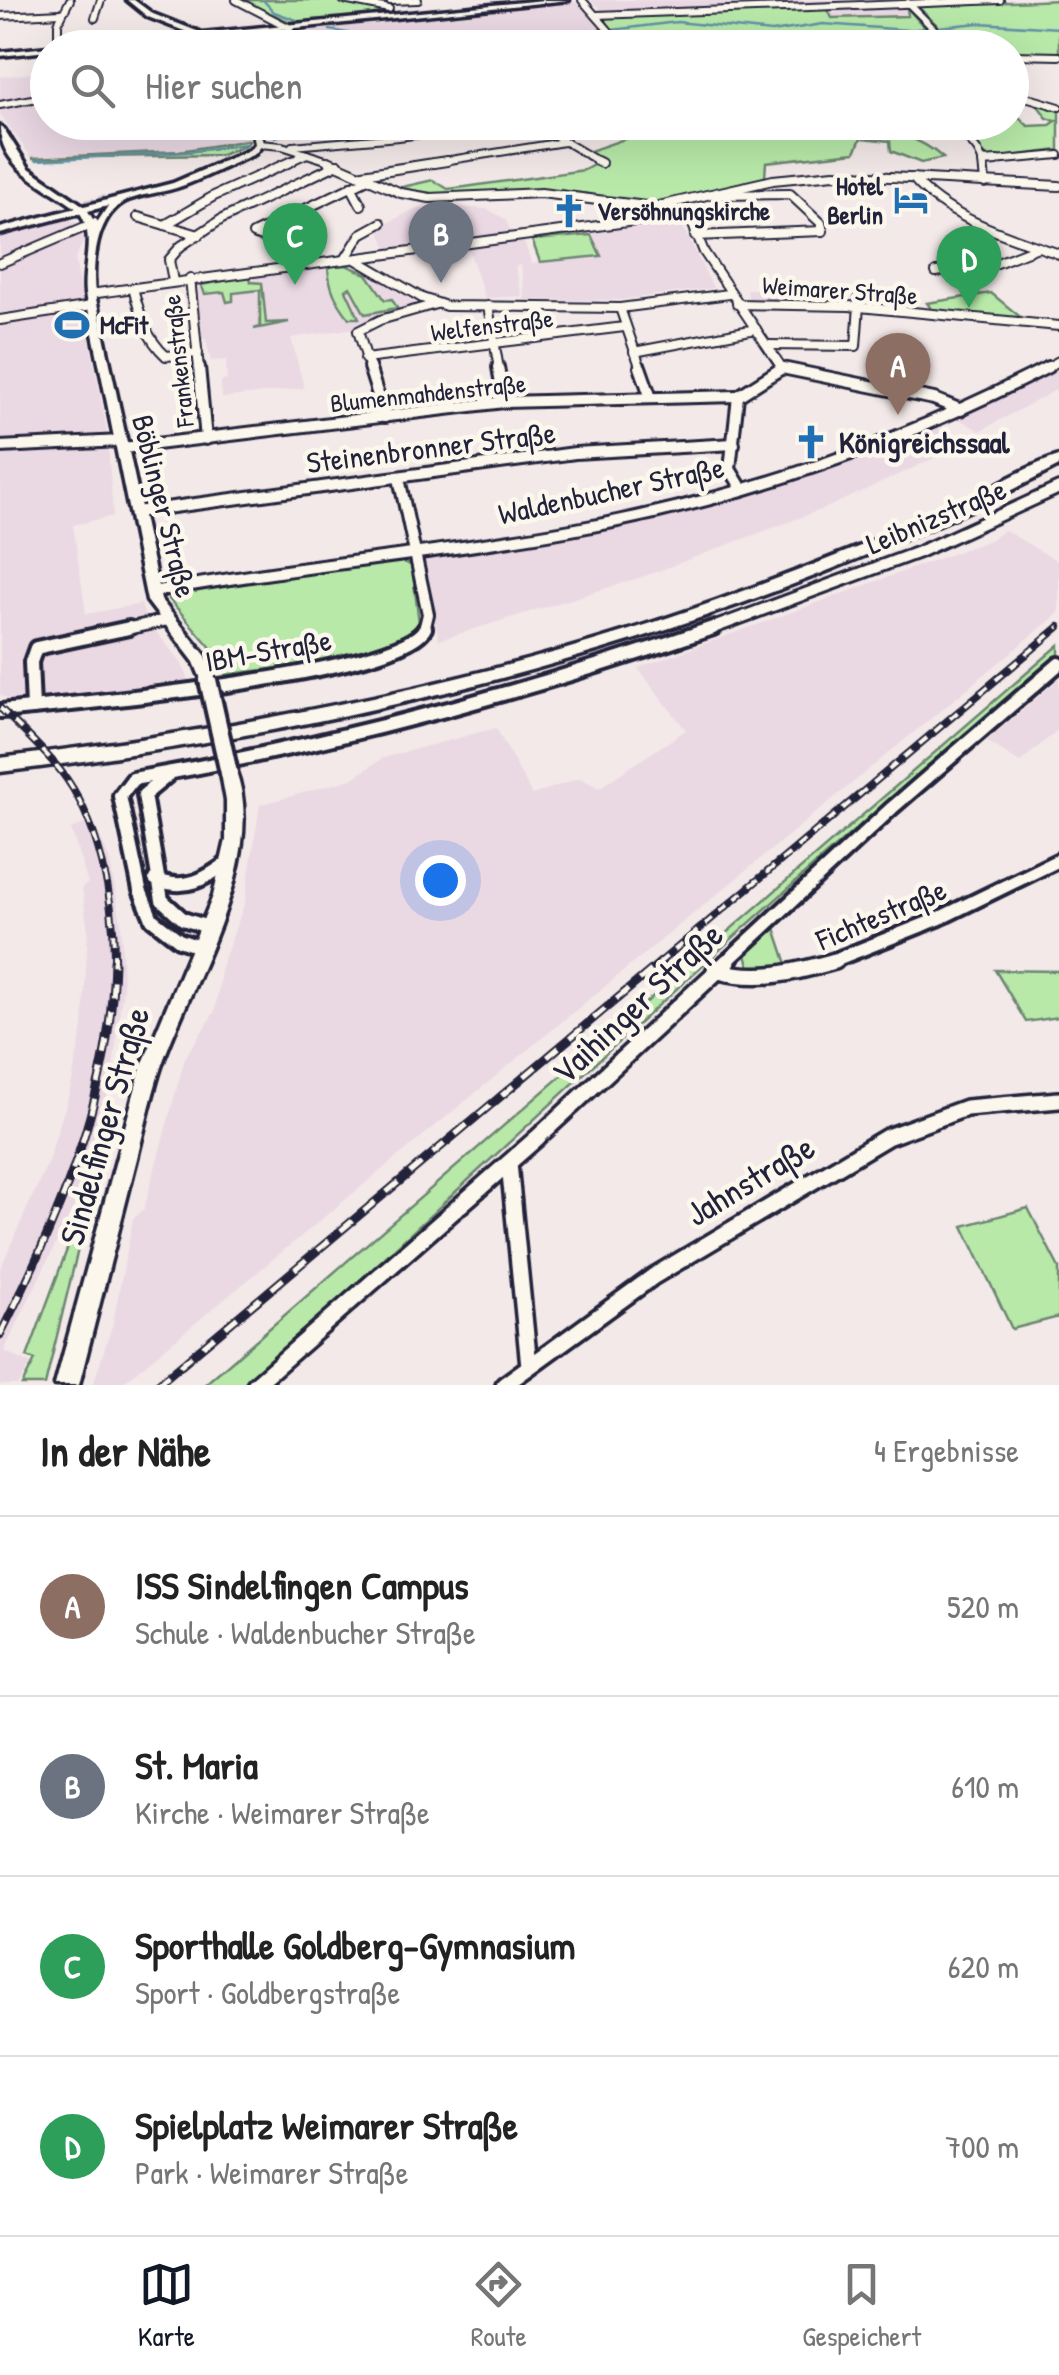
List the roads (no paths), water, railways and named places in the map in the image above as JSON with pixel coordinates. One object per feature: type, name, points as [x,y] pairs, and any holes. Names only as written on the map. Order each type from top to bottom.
[{"type":"highway","points":[[0,765],[147,747],[318,718],[546,662],[801,576],[968,506],[1059,460]]},
{"type":"highway","points":[[0,773],[144,756],[265,736],[407,706],[565,664],[749,604],[854,564],[1059,470]]},
{"type":"main road","points":[[130,0],[150,18],[189,30]]},
{"type":"main road","points":[[268,30],[390,7],[566,0]]},
{"type":"main road","points":[[0,54],[30,52]]},
{"type":"main road","points":[[0,129],[27,172],[81,206]]},
{"type":"main road","points":[[259,140],[260,144]]},
{"type":"main road","points":[[106,200],[260,144]]},
{"type":"main road","points":[[0,227],[215,167],[252,152],[260,144]]},
{"type":"main road","points":[[10,148],[98,224]]},
{"type":"main road","points":[[106,200],[121,200],[186,182],[235,155]]},
{"type":"main road","points":[[53,209],[60,200],[58,192]]},
{"type":"main road","name":"Böblinger Straße","points":[[121,200],[108,209],[98,224],[87,260],[91,300],[152,592],[167,620],[201,660],[229,773]]},
{"type":"main road","points":[[0,227],[53,209],[81,206]]},
{"type":"main road","name":"Sindelfinger Straße","points":[[66,1385],[151,1068],[206,938],[232,860],[234,801],[229,773]]},
{"type":"street","points":[[60,30],[62,13],[70,0]]},
{"type":"street","points":[[94,18],[101,0]]},
{"type":"street","points":[[236,0],[290,28]]},
{"type":"street","points":[[343,0],[390,7],[418,0]]},
{"type":"street","points":[[582,0],[609,30]]},
{"type":"street","points":[[597,14],[1000,0]]},
{"type":"street","points":[[907,2],[935,30]]},
{"type":"street","points":[[0,16],[62,13]]},
{"type":"street","points":[[1029,55],[1059,56]]},
{"type":"street","points":[[1029,98],[1059,108]]},
{"type":"street","points":[[0,105],[30,99]]},
{"type":"street","points":[[288,148],[354,140]]},
{"type":"street","points":[[561,140],[601,163]]},
{"type":"street","points":[[970,140],[983,162],[985,183]]},
{"type":"street","points":[[297,234],[267,239],[253,234],[366,176],[564,142]]},
{"type":"street","points":[[260,144],[288,148],[338,164],[421,197],[541,193],[630,206],[682,202],[805,176],[1059,186]]},
{"type":"street","points":[[165,225],[214,196],[307,154]]},
{"type":"street","points":[[983,162],[1059,155]]},
{"type":"street","name":"Frankenstraße","points":[[173,281],[168,266],[172,254],[199,235],[338,164]]},
{"type":"street","points":[[913,178],[920,189],[965,214],[1059,254]]},
{"type":"street","points":[[351,186],[362,205]]},
{"type":"street","points":[[695,236],[823,231],[821,223],[790,194],[727,197],[717,193]]},
{"type":"street","points":[[682,202],[695,236],[729,294],[782,368]]},
{"type":"street","points":[[0,320],[190,278],[687,214]]},
{"type":"street","points":[[138,218],[199,235]]},
{"type":"street","points":[[349,259],[361,234],[381,223]]},
{"type":"street","points":[[0,263],[98,224]]},
{"type":"street","points":[[936,272],[992,264],[1038,247]]},
{"type":"street","name":"Weimarer Straße","points":[[349,259],[378,268],[415,296],[436,304],[620,308],[729,294]]},
{"type":"street","name":"Frankenstraße","points":[[190,278],[206,439]]},
{"type":"street","points":[[133,288],[145,332],[155,348],[166,356],[198,352]]},
{"type":"street","points":[[768,345],[854,347],[860,292]]},
{"type":"street","points":[[385,417],[357,336],[363,327],[436,304]]},
{"type":"street","name":"Weimarer Straße","points":[[737,304],[858,308],[1059,326]]},
{"type":"street","points":[[488,306],[504,402]]},
{"type":"street","points":[[620,308],[651,398]]},
{"type":"street","name":"Welfenstraße","points":[[365,359],[624,327]]},
{"type":"street","points":[[634,352],[756,329]]},
{"type":"street","name":"Waldenbucher Straße","points":[[152,592],[235,576],[590,526],[877,446],[1059,361]]},
{"type":"street","points":[[741,487],[730,469],[738,396],[782,368],[934,399],[961,410]]},
{"type":"street","name":"Blumenmahdenstraße","points":[[0,447],[206,439],[504,402],[738,396]]},
{"type":"street","name":"Steinenbronner Straße","points":[[136,512],[575,453],[734,444]]},
{"type":"street","name":"IBM-Straße","points":[[0,711],[296,672],[407,645],[421,636],[428,614],[399,478]]},
{"type":"street","name":"Leibnizstraße","points":[[206,938],[165,932],[142,906],[131,832],[120,796],[133,780],[333,742],[489,702],[832,586],[977,528],[1059,488]]},
{"type":"street","name":"IBM-Straße","points":[[33,708],[31,662],[36,648],[167,620]]},
{"type":"street","name":"Vaihinger Straße","points":[[255,1385],[484,1180],[509,1163],[892,808],[1059,664]]},
{"type":"street","points":[[176,773],[156,782],[144,795],[156,879],[168,908],[206,938]]},
{"type":"street","points":[[156,879],[174,888],[188,887],[232,860]]},
{"type":"street","name":"Fichtestraße","points":[[715,970],[724,976],[749,980],[818,968],[1059,860]]},
{"type":"street","name":"Jahnstraße","points":[[504,1385],[654,1276],[887,1136],[966,1108],[1059,1100]]},
{"type":"street","points":[[509,1163],[528,1366]]},
{"type":"waterway","points":[[263,0],[274,12],[302,22]]},
{"type":"waterway","points":[[612,30],[677,22],[753,30]]},
{"type":"waterway","points":[[908,30],[979,23],[1059,28]]},
{"type":"waterway","points":[[785,30],[823,24],[908,30]]},
{"type":"waterway","points":[[36,160],[188,152],[247,144]]},
{"type":"tunnel","points":[[70,209],[105,200]]},
{"type":"railway","points":[[659,963],[1059,627]]},
{"type":"railway","points":[[0,708],[60,770],[85,812],[108,888],[114,961]]},
{"type":"railway","points":[[0,1335],[43,1245],[78,1154],[103,1060],[114,961]]},
{"type":"railway","points":[[157,1385],[662,961]]},
{"type":"place","name":"Hotel Berlin","points":[[911,200]]},
{"type":"place","name":"Versöhnungskirche","points":[[569,211]]},
{"type":"place","name":"St. Maria","points":[[441,283]]},
{"type":"place","name":"Sporthalle Goldberg-Gymnasium","points":[[295,285]]},
{"type":"place","name":"Spielplatz Weimarer Straße","points":[[969,308]]},
{"type":"place","name":"McFit","points":[[72,325]]},
{"type":"place","name":"ISS Sindelfingen Campus","points":[[898,415]]},
{"type":"place","name":"Königreichssaal","points":[[811,442]]}]
